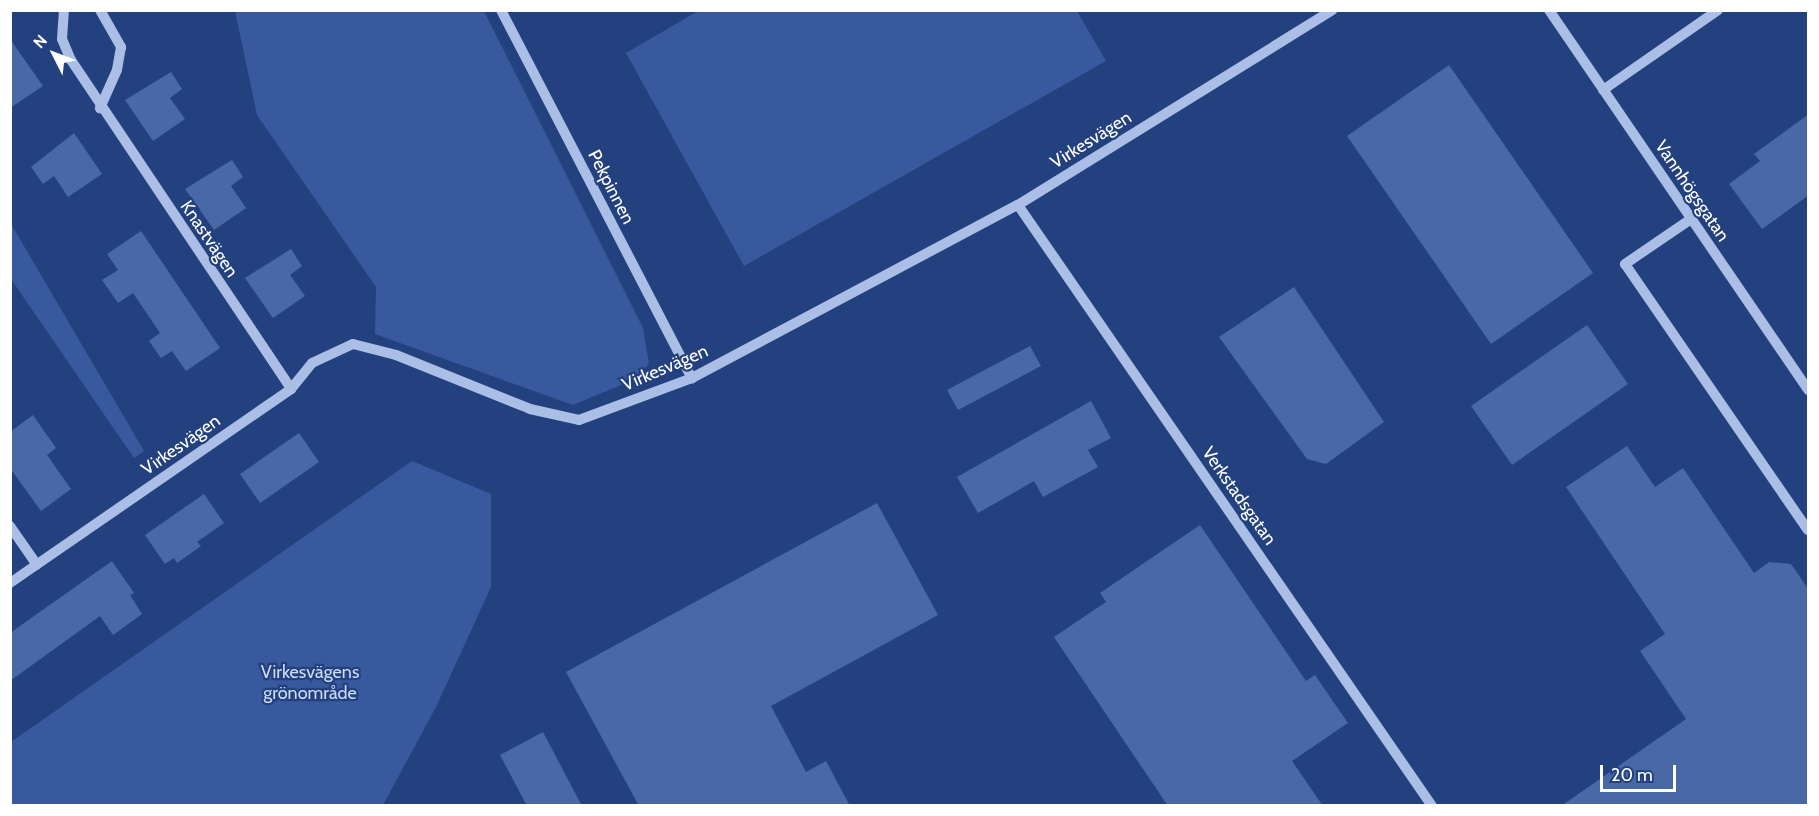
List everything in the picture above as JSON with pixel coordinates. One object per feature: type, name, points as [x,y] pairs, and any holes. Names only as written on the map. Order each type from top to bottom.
[{"type":"street","name":"Knastvägen","points":[[64,10],[62,39],[100,108],[291,389]]},
{"type":"street","points":[[99,10],[121,47],[117,70],[100,108]]},
{"type":"street","name":"Virkesvägen","points":[[10,583],[291,389],[312,363],[353,344],[396,355],[530,409],[579,420],[692,378],[1018,205],[1332,10]]},
{"type":"street","name":"Vannhögsgatan","points":[[1549,10],[1809,390]]},
{"type":"street","points":[[1603,90],[1718,10]]},
{"type":"street","name":"Pekpinnen","points":[[506,12],[692,378]]},
{"type":"street","name":"Verkstadsgatan","points":[[1018,205],[1432,806]]},
{"type":"street","points":[[1691,219],[1625,264],[1809,530]]},
{"type":"street","points":[[10,526],[37,565]]},
{"type":"green space","points":[[235,11],[484,11],[643,328],[649,364],[633,380],[573,405],[375,334],[376,287],[257,115]]},
{"type":"green space","points":[[698,11],[1077,11],[1106,61],[744,266],[626,53]]},
{"type":"green space","points":[[10,222],[144,451],[134,458],[11,279]]},
{"type":"green space","name":"Virkesvägens grönområde","points":[[412,461],[491,494],[491,587],[436,707],[383,805],[11,805],[11,742]]},
{"type":"building","points":[[10,39],[43,86],[10,108]]},
{"type":"building","points":[[1449,65],[1593,273],[1491,344],[1347,136]]},
{"type":"building","points":[[171,72],[182,89],[170,98],[185,119],[153,141],[125,100]]},
{"type":"building","points":[[1809,114],[1809,195],[1762,229],[1729,184],[1760,161],[1754,154]]},
{"type":"building","points":[[74,133],[102,174],[68,197],[54,176],[43,184],[31,167]]},
{"type":"building","points":[[232,160],[243,177],[231,186],[246,208],[214,230],[185,189]]},
{"type":"building","points":[[141,231],[220,348],[186,371],[172,351],[161,358],[149,341],[160,333],[133,293],[118,303],[102,280],[118,270],[107,254]]},
{"type":"building","points":[[291,249],[302,266],[290,275],[305,296],[273,318],[245,278]]},
{"type":"building","points":[[1294,287],[1384,422],[1326,464],[1307,459],[1219,337]]},
{"type":"building","points":[[1587,325],[1628,384],[1512,465],[1471,406]]},
{"type":"building","points":[[1030,346],[1041,366],[958,410],[947,390]]},
{"type":"building","points":[[1091,401],[1111,438],[1088,450],[1098,467],[1043,497],[1034,481],[978,513],[957,477]]},
{"type":"building","points":[[33,415],[56,448],[47,455],[71,489],[41,511],[10,468],[10,432]]},
{"type":"building","points":[[299,433],[319,462],[260,503],[240,474]]},
{"type":"building","points":[[1627,446],[1655,487],[1683,468],[1754,573],[1769,562],[1791,564],[1809,590],[1809,806],[1561,806],[1686,719],[1640,651],[1665,634],[1566,487]]},
{"type":"building","points":[[204,494],[224,523],[197,542],[201,546],[177,563],[174,558],[165,564],[145,535]]},
{"type":"building","points":[[877,503],[938,615],[771,706],[806,772],[826,761],[850,806],[639,806],[566,672]]},
{"type":"building","points":[[1200,525],[1306,681],[1315,675],[1348,723],[1292,761],[1323,806],[1168,806],[1054,637],[1106,602],[1100,593]]},
{"type":"building","points":[[112,561],[134,593],[130,595],[142,614],[113,635],[100,616],[10,681],[10,633]]},
{"type":"building","points":[[543,732],[582,806],[527,806],[500,755]]}]
